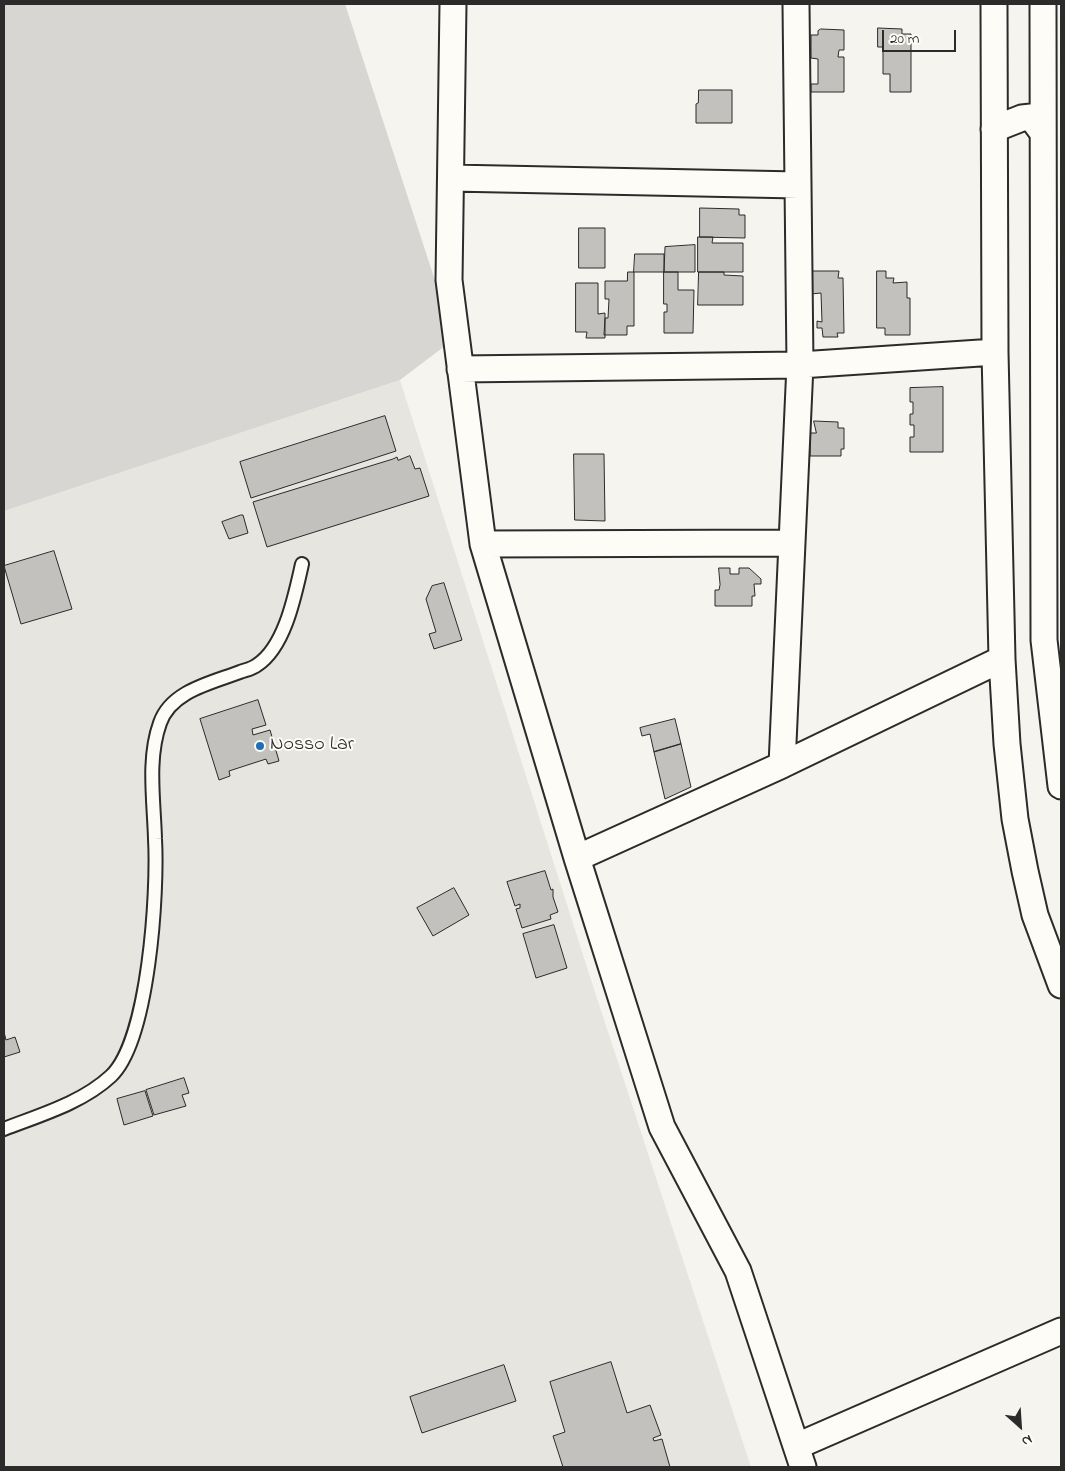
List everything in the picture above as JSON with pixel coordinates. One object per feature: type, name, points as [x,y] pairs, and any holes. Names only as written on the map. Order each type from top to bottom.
[{"type":"street","points":[[454,4],[449,280],[482,544],[577,858],[662,1127],[738,1271],[800,1457],[1061,1331]]},
{"type":"street","points":[[782,765],[800,366],[796,4]]},
{"type":"street","points":[[994,4],[994,352],[1002,659],[1007,744],[1015,819],[1025,871],[1035,915],[1061,985]]},
{"type":"street","points":[[1043,4],[1043,133],[1052,356],[1052,636],[1061,786]]},
{"type":"street","points":[[994,129],[1022,118],[1031,117],[1043,133]]},
{"type":"street","points":[[451,178],[798,185]]},
{"type":"street","points":[[460,369],[800,366],[994,352]]},
{"type":"street","points":[[482,544],[792,543]]},
{"type":"street","points":[[577,858],[782,765],[1002,659]]},
{"type":"lane","points":[[4,1129],[51,1111],[89,1093],[112,1075],[126,1054],[138,1019],[153,930],[156,852],[153,753],[160,721],[172,703],[196,688],[257,665],[274,648],[286,625],[302,564]]},
{"type":"shaded area","points":[[4,4],[345,4],[454,339],[400,380],[4,511]]},
{"type":"shaded area","points":[[400,380],[591,980],[751,1467],[4,1467],[4,511]]},
{"type":"building","points":[[878,28],[902,29],[902,34],[911,34],[911,92],[890,92],[890,74],[883,74],[883,47],[878,47]]},
{"type":"building","points":[[821,29],[844,30],[844,50],[839,50],[838,57],[844,57],[844,92],[811,92],[811,84],[818,84],[818,59],[811,58],[811,35],[818,35],[818,31]]},
{"type":"building","points":[[699,90],[732,90],[732,123],[696,123],[696,104],[698,103]]},
{"type":"building","points":[[700,208],[739,209],[739,215],[745,215],[745,238],[700,237]]},
{"type":"building","points":[[579,228],[605,228],[605,268],[579,268]]},
{"type":"building","points":[[698,237],[713,237],[712,243],[743,243],[743,272],[698,272]]},
{"type":"building","points":[[695,245],[695,272],[664,272],[665,247]]},
{"type":"building","points":[[635,254],[664,254],[664,272],[634,272]]},
{"type":"building","points":[[810,271],[839,271],[838,278],[843,278],[844,333],[837,333],[838,337],[823,337],[822,328],[817,328],[817,321],[822,322],[821,293],[811,294]]},
{"type":"building","points":[[877,271],[886,271],[886,278],[894,278],[893,283],[907,282],[907,298],[910,298],[910,335],[885,335],[885,328],[877,328]]},
{"type":"building","points":[[628,272],[634,272],[634,326],[627,326],[627,335],[604,335],[605,318],[608,318],[609,299],[605,299],[605,281],[627,281]]},
{"type":"building","points":[[664,272],[678,272],[678,290],[694,290],[693,333],[664,333],[664,312],[667,312],[667,304],[664,304]]},
{"type":"building","points":[[699,272],[724,272],[724,275],[743,276],[743,305],[698,305]]},
{"type":"building","points":[[576,283],[598,283],[598,314],[605,313],[605,338],[586,338],[587,332],[576,332]]},
{"type":"building","points":[[943,387],[943,452],[910,452],[910,437],[914,437],[914,425],[910,425],[910,414],[913,414],[913,402],[910,402],[910,388]]},
{"type":"building","points":[[385,416],[396,451],[251,498],[240,462]]},
{"type":"building","points":[[814,421],[838,422],[838,428],[844,428],[844,449],[841,449],[841,456],[810,456],[810,433],[816,433]]},
{"type":"building","points":[[574,454],[604,454],[605,521],[575,520]]},
{"type":"building","points":[[410,456],[415,469],[420,468],[429,496],[267,547],[253,502],[397,457],[398,460]]},
{"type":"building","points":[[243,515],[248,533],[229,539],[222,522]]},
{"type":"building","points":[[54,551],[72,609],[21,624],[4,566]]},
{"type":"building","points":[[719,568],[730,568],[730,574],[739,574],[739,568],[749,568],[761,579],[761,584],[754,584],[755,596],[752,596],[752,606],[715,606],[715,590],[719,590],[720,585]]},
{"type":"building","points":[[444,583],[462,640],[434,649],[429,634],[436,632],[426,599],[432,586]]},
{"type":"building","points":[[258,700],[266,725],[252,729],[253,735],[270,730],[279,761],[268,764],[266,759],[229,771],[230,776],[219,780],[200,719]]},
{"type":"building","points":[[675,719],[681,744],[654,752],[650,734],[642,736],[640,728]]},
{"type":"building","points":[[681,744],[691,787],[665,799],[654,752]]},
{"type":"building","points":[[545,871],[551,890],[553,889],[553,897],[558,912],[550,915],[551,919],[522,928],[516,909],[520,908],[520,904],[515,906],[507,882]]},
{"type":"building","points":[[454,888],[469,915],[433,936],[417,908]]},
{"type":"building","points":[[554,925],[567,968],[536,978],[523,934]]},
{"type":"building","points":[[4,1032],[6,1040],[15,1037],[20,1052],[4,1057]]},
{"type":"building","points":[[184,1078],[189,1093],[182,1095],[186,1106],[154,1115],[146,1090]]},
{"type":"building","points":[[145,1091],[153,1116],[124,1125],[117,1099]]},
{"type":"building","points":[[611,1362],[627,1413],[650,1405],[661,1435],[653,1438],[654,1441],[662,1439],[670,1467],[563,1467],[553,1436],[565,1432],[550,1382]]},
{"type":"building","points":[[504,1365],[516,1401],[422,1433],[410,1397]]},
{"type":"place","name":"Nosso Lar","points":[[260,746]]}]
